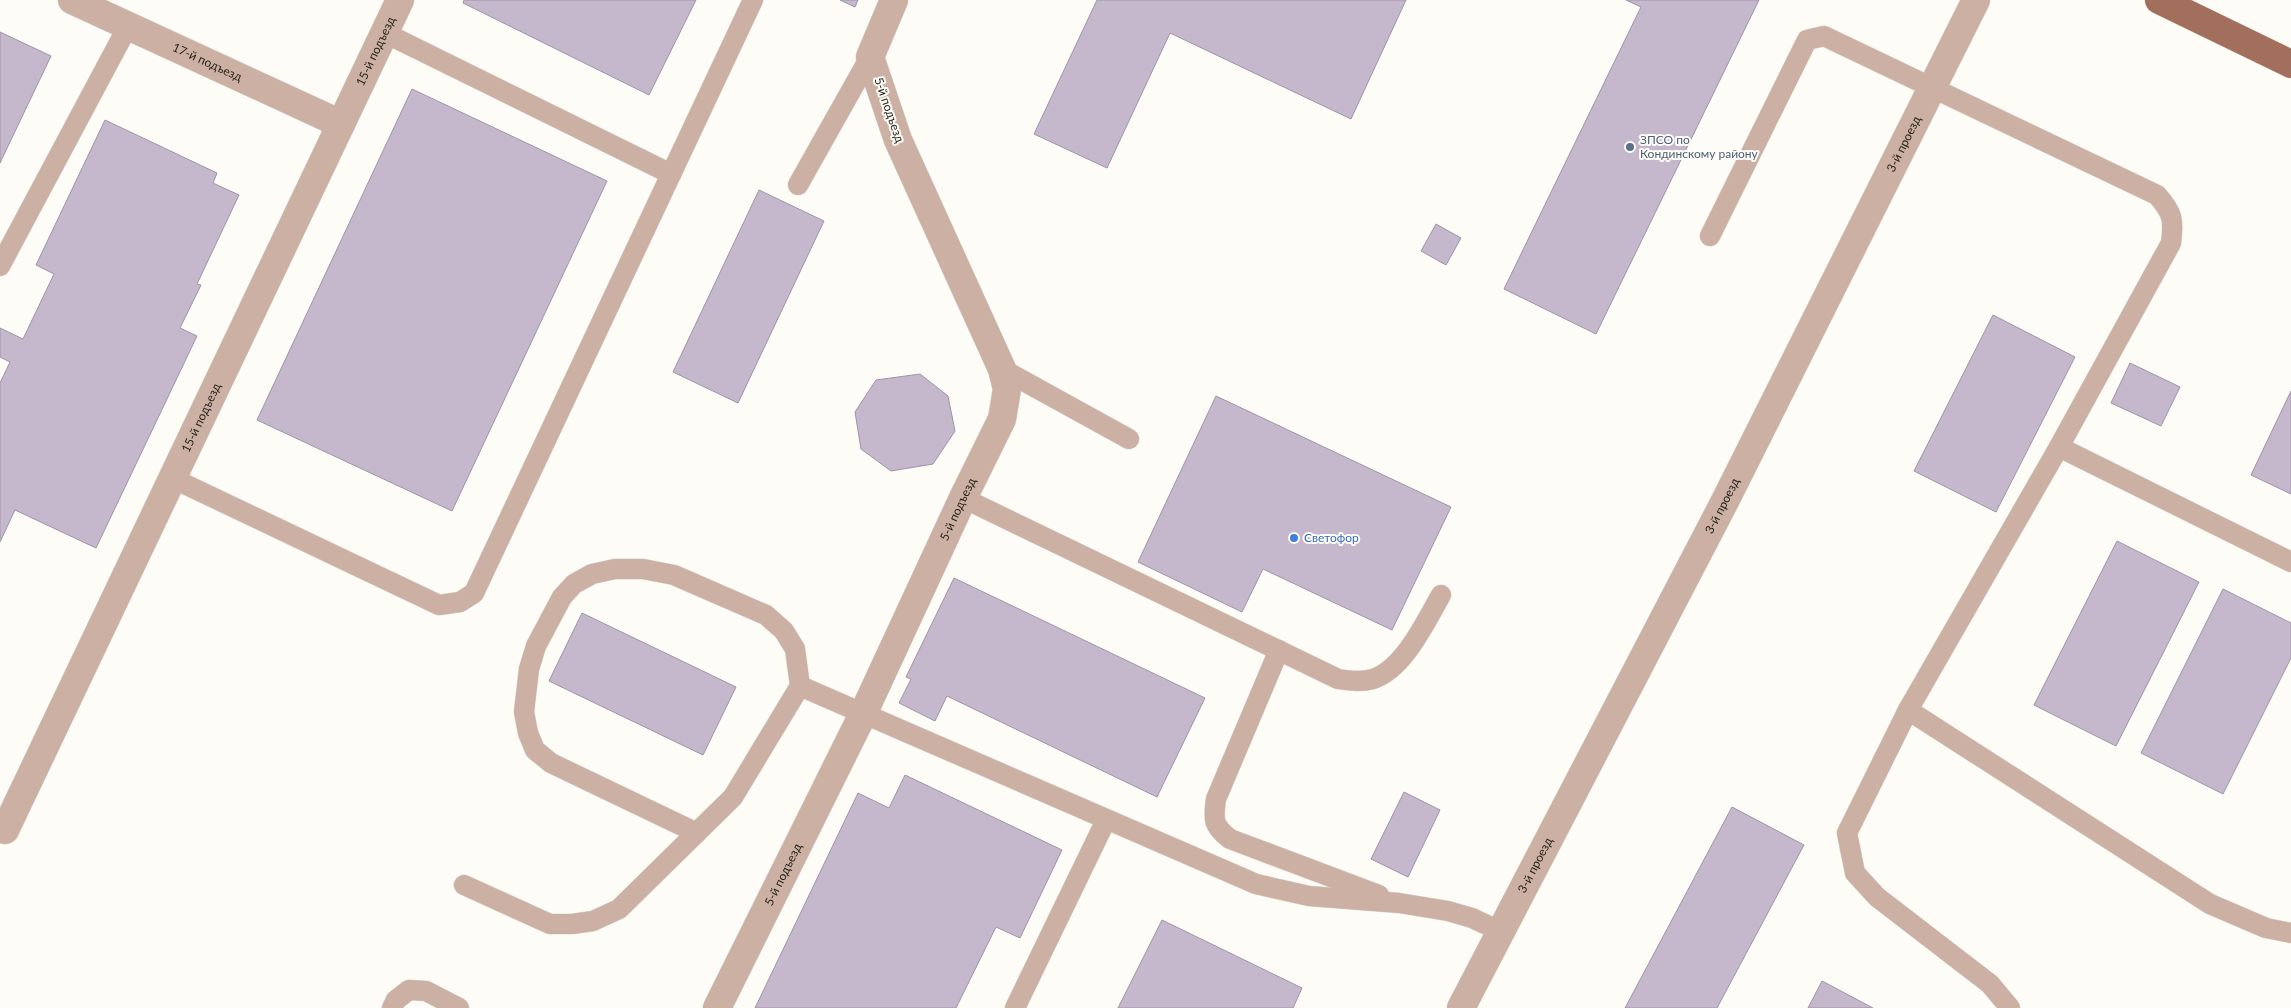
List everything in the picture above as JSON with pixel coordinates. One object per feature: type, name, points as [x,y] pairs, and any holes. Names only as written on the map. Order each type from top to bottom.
[{"type":"main road","points":[[2159,0],[2291,64]]},
{"type":"street","name":"17-й подъезд","points":[[72,0],[341,124]]},
{"type":"street","name":"15-й подъезд","points":[[2,833],[400,0]]},
{"type":"street","points":[[870,57],[894,0]]},
{"type":"street","name":"3-й проезд","points":[[1461,1008],[1720,510],[1976,0]]},
{"type":"street","name":"5-й подъезд","points":[[717,1008],[863,714],[963,498],[1002,419],[1007,389],[1002,369],[898,140],[870,57]]},
{"type":"lane","points":[[172,478],[439,605],[460,602],[474,594],[753,0]]},
{"type":"lane","points":[[0,266],[128,26]]},
{"type":"lane","points":[[385,33],[672,174]]},
{"type":"lane","points":[[1710,236],[1808,40],[1824,36],[2157,196],[2168,208],[2174,224],[2171,243],[2059,447],[1908,710],[1847,832],[1855,873],[1877,897],[1990,984],[2010,1008]]},
{"type":"lane","points":[[798,185],[870,57]]},
{"type":"lane","points":[[1002,369],[1129,439]]},
{"type":"lane","points":[[2059,447],[2291,562]]},
{"type":"lane","points":[[963,498],[1338,679],[1354,681],[1374,679],[1388,669],[1413,645],[1441,595]]},
{"type":"lane","points":[[464,885],[550,924],[593,921],[618,909],[733,797],[800,686],[796,649],[784,631],[766,615],[674,575],[643,569],[615,569],[592,574],[574,584],[562,597],[536,646],[529,669],[524,712],[528,733],[536,750],[551,763],[697,832]]},
{"type":"lane","points":[[1279,650],[1216,800],[1213,817],[1219,830],[1230,839],[1399,903]]},
{"type":"lane","points":[[800,686],[1256,884],[1309,896],[1399,903],[1448,911],[1502,932]]},
{"type":"lane","points":[[1908,710],[2210,904],[2266,928],[2291,933]]},
{"type":"lane","points":[[1015,1008],[1106,820]]},
{"type":"lane","points":[[392,1008],[396,1000],[409,990],[426,991],[459,1008]]},
{"type":"building","points":[[464,0],[696,0],[649,95],[463,3]]},
{"type":"building","points":[[840,0],[858,0],[855,7]]},
{"type":"building","points":[[1097,0],[1406,0],[1351,119],[1170,33],[1107,168],[1034,134]]},
{"type":"building","name":"ЗПСО по Кондинскому району","points":[[1626,0],[1759,0],[1596,334],[1504,289],[1641,7]]},
{"type":"building","points":[[0,32],[51,56],[0,163]]},
{"type":"building","points":[[412,89],[607,181],[452,511],[257,420]]},
{"type":"building","points":[[105,120],[217,173],[213,183],[239,195],[197,284],[201,285],[180,328],[197,336],[96,548],[15,510],[0,542],[0,383],[10,362],[0,357],[0,328],[23,339],[54,274],[36,265]]},
{"type":"building","points":[[759,190],[824,221],[738,403],[673,372]]},
{"type":"building","points":[[1436,224],[1461,238],[1446,265],[1421,251]]},
{"type":"building","points":[[1993,315],[2075,357],[1996,512],[1914,471]]},
{"type":"building","points":[[2130,363],[2180,387],[2161,426],[2111,403]]},
{"type":"building","points":[[920,374],[948,396],[955,431],[933,464],[891,471],[861,449],[855,412],[876,380]]},
{"type":"building","points":[[2291,391],[2291,494],[2251,475]]},
{"type":"building","points":[[1216,396],[1451,507],[1392,630],[1263,569],[1242,612],[1138,562]]},
{"type":"building","points":[[2117,541],[2199,582],[2116,746],[2034,705]]},
{"type":"building","points":[[954,578],[1205,698],[1157,797],[947,696],[935,721],[899,703],[911,679],[906,677]]},
{"type":"building","points":[[2223,589],[2291,623],[2291,658],[2223,794],[2141,753]]},
{"type":"building","points":[[582,613],[736,687],[703,755],[549,681]]},
{"type":"building","points":[[905,775],[1062,850],[1020,938],[996,927],[956,1008],[755,1008],[858,793],[889,808]]},
{"type":"building","points":[[1404,792],[1440,810],[1408,877],[1371,859]]},
{"type":"building","points":[[1732,807],[1804,845],[1717,1008],[1625,1008]]},
{"type":"building","points":[[1162,920],[1302,988],[1293,1008],[1118,1008]]},
{"type":"building","points":[[1822,981],[1873,1008],[1808,1008]]},
{"type":"place","name":"ЗПСО по Кондинскому району","points":[[1630,147]]},
{"type":"place","name":"Светофор","points":[[1294,538]]}]
